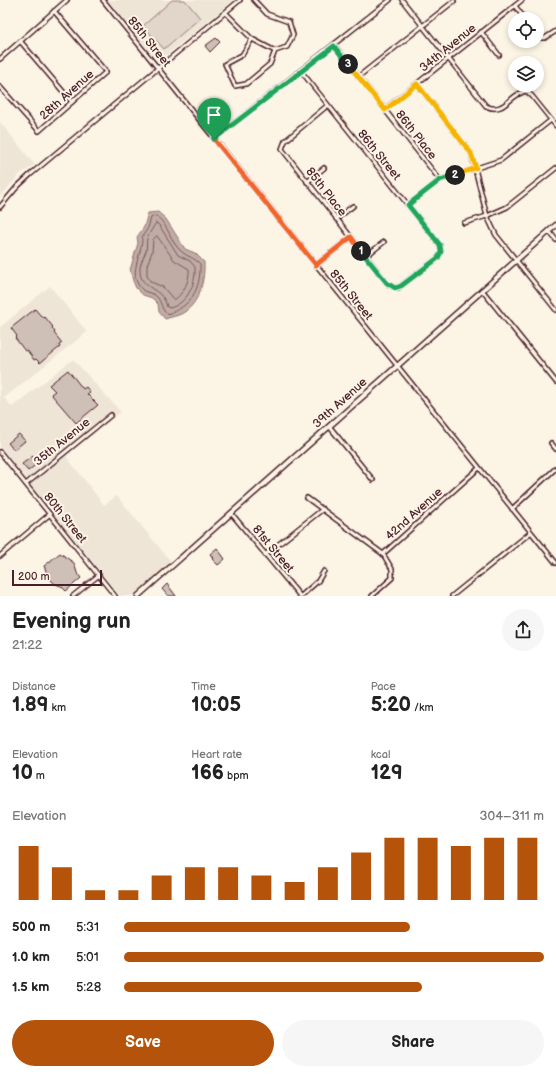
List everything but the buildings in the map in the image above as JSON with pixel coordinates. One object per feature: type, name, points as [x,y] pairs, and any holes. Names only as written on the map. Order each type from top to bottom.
[{"type":"main road","name":"39th Avenue","points":[[138,596],[556,225]]},
{"type":"street","points":[[0,59],[67,0]]},
{"type":"street","name":"85th Street","points":[[103,0],[556,564]]},
{"type":"street","points":[[0,207],[17,187],[31,174],[240,0]]},
{"type":"street","points":[[226,12],[252,39],[275,51],[287,47],[293,35],[289,22],[267,14],[254,0]]},
{"type":"street","points":[[214,139],[334,46],[390,0]]},
{"type":"street","points":[[402,0],[486,106],[492,109],[498,109],[519,92],[526,91],[532,96],[556,126]]},
{"type":"street","name":"34th Avenue","points":[[385,110],[522,0]]},
{"type":"street","points":[[358,77],[454,2]]},
{"type":"street","points":[[515,6],[520,12]]},
{"type":"street","name":"28th Avenue","points":[[0,87],[39,132],[106,72],[54,11]]},
{"type":"street","points":[[544,39],[556,31]]},
{"type":"street","points":[[481,32],[499,55]]},
{"type":"street","points":[[252,39],[242,54],[225,64],[235,86],[246,84],[270,64],[275,51]]},
{"type":"street","points":[[21,42],[72,102]]},
{"type":"street","name":"86th Place","points":[[334,46],[440,180]]},
{"type":"street","name":"86th Street","points":[[301,71],[440,245],[441,252],[438,258],[401,286],[395,288]]},
{"type":"street","points":[[417,84],[471,153],[487,216],[496,235],[556,310]]},
{"type":"street","name":"85th Place","points":[[328,105],[285,141],[282,149],[387,283],[395,288]]},
{"type":"street","points":[[408,205],[440,180],[501,160],[551,120]]},
{"type":"street","points":[[307,182],[324,168]]},
{"type":"street","points":[[464,223],[487,216],[508,207],[556,168]]},
{"type":"street","points":[[336,219],[353,206]]},
{"type":"street","points":[[549,231],[556,240]]},
{"type":"street","points":[[316,265],[351,237]]},
{"type":"street","points":[[366,256],[384,242]]},
{"type":"street","points":[[482,290],[556,382]]},
{"type":"street","name":"35th Avenue","points":[[26,484],[111,415]]},
{"type":"street","points":[[329,426],[373,480]]},
{"type":"street","points":[[551,443],[556,449]]},
{"type":"street","name":"80th Street","points":[[1,454],[99,574],[115,596]]},
{"type":"street","name":"42nd Avenue","points":[[372,596],[392,578],[392,569],[383,554],[479,468]]},
{"type":"street","points":[[512,509],[556,468]]},
{"type":"street","points":[[307,498],[383,554]]},
{"type":"street","points":[[265,554],[322,508]]},
{"type":"street","name":"81st Street","points":[[232,513],[301,596]]},
{"type":"street","points":[[0,556],[50,514]]},
{"type":"street","points":[[452,596],[530,533]]},
{"type":"street","points":[[301,596],[318,581],[324,571]]},
{"type":"street","points":[[73,596],[99,574]]},
{"type":"shaded area","points":[[108,0],[234,0],[159,61]]},
{"type":"shaded area","points":[[172,0],[185,0],[200,18],[164,49],[143,26]]},
{"type":"shaded area","points":[[0,122],[35,165],[20,174],[0,197]]},
{"type":"shaded area","points":[[50,286],[87,332],[4,398],[12,407],[73,359],[121,412],[66,456],[104,505],[117,496],[172,563],[132,596],[120,596],[0,447],[0,327]]},
{"type":"water","points":[[158,212],[166,219],[185,249],[195,253],[204,262],[204,276],[194,303],[183,313],[165,319],[159,312],[158,304],[152,298],[143,295],[136,288],[130,270],[138,243],[137,237],[144,227],[148,213]]},
{"type":"route","points":[[334,46],[385,110],[417,84],[471,153],[476,168],[440,180],[408,205],[440,245],[441,252],[438,258],[401,286],[395,288],[387,283],[351,237],[316,265],[214,139],[334,46]]}]
